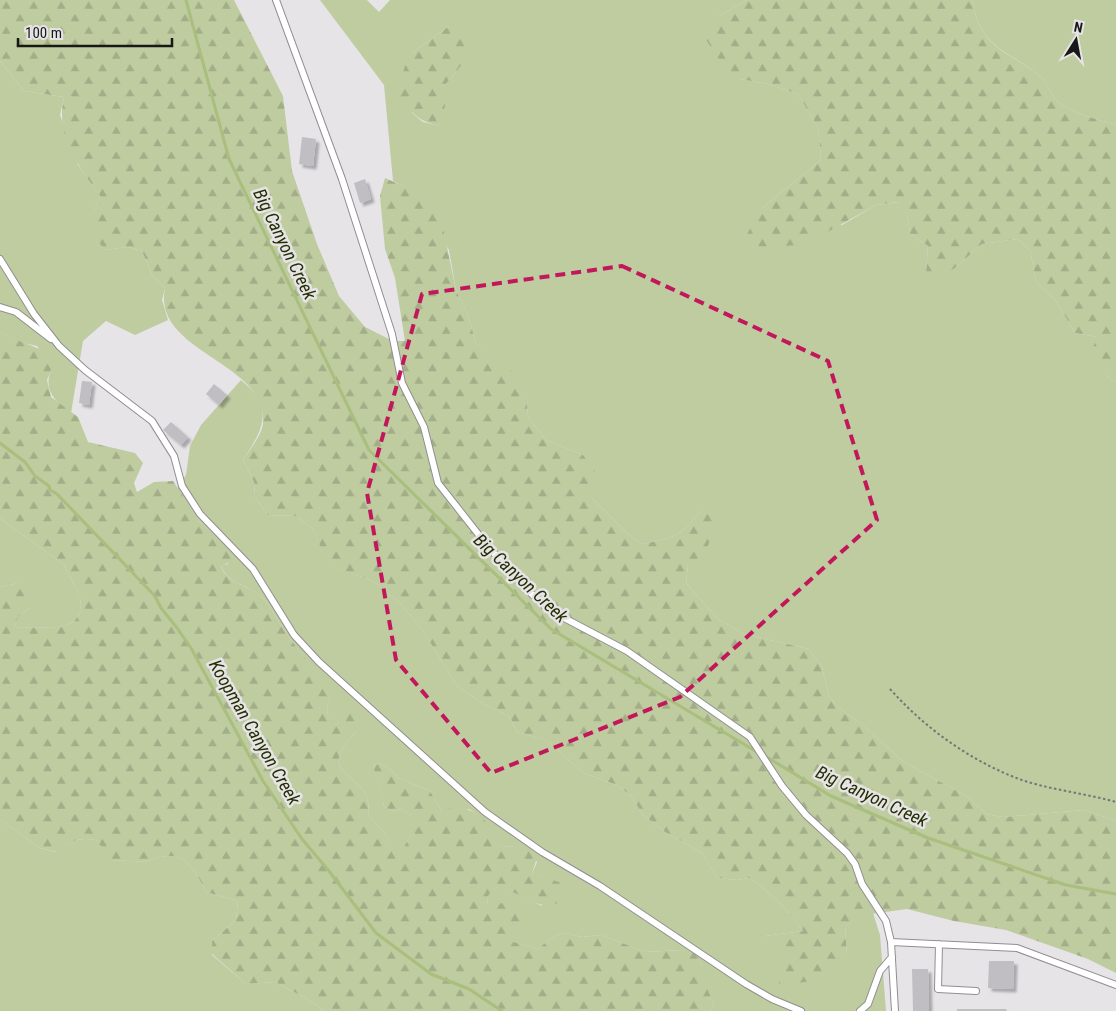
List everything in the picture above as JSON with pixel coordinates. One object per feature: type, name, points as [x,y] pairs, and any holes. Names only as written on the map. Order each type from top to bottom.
[{"type":"lane","points":[[276,0],[342,179],[392,334],[402,383],[424,426],[438,483],[486,544],[522,584],[549,610],[627,651],[750,737],[766,762],[806,815],[847,853],[855,864],[862,884],[886,921],[892,957],[895,1011]]},
{"type":"lane","points":[[0,259],[34,314],[59,346]]},
{"type":"lane","points":[[0,306],[16,312],[59,346],[85,370],[152,421],[174,456],[182,486],[200,514],[253,569],[294,635],[319,662],[485,812],[542,852],[600,886],[746,984],[772,999],[801,1011]]},
{"type":"lane","points":[[890,942],[1017,948],[1116,985]]},
{"type":"lane","points":[[939,944],[938,989],[976,991]]},
{"type":"lane","points":[[860,1011],[868,1004],[880,971],[892,957]]},
{"type":"path","points":[[890,689],[912,713],[930,728],[968,754],[1018,778],[1116,802]]},
{"type":"highlighted area","points":[[622,266],[828,361],[877,520],[680,697],[491,773],[396,660],[367,493],[422,294]]},
{"type":"green space","points":[[0,0],[234,0],[283,96],[292,171],[317,244],[339,296],[365,327],[393,341],[405,341],[395,278],[385,249],[380,196],[385,178],[412,190],[431,207],[442,223],[456,290],[468,315],[476,343],[510,368],[527,399],[528,417],[546,440],[583,455],[599,477],[592,498],[629,535],[641,544],[676,535],[702,509],[714,514],[714,530],[705,553],[688,565],[686,583],[718,619],[744,634],[809,649],[822,667],[829,695],[836,706],[859,722],[904,762],[968,797],[986,814],[1003,817],[1084,810],[1116,821],[1116,973],[1088,959],[1006,930],[954,921],[907,909],[864,915],[845,926],[847,955],[835,972],[811,981],[779,986],[780,967],[792,956],[774,948],[765,936],[803,931],[772,896],[749,878],[737,880],[717,878],[702,853],[665,832],[643,815],[631,796],[617,785],[583,773],[548,741],[517,732],[509,716],[482,703],[457,686],[423,631],[400,603],[373,581],[328,565],[313,529],[296,516],[267,515],[255,496],[254,482],[243,460],[262,428],[260,402],[248,385],[231,370],[192,343],[176,328],[166,310],[165,288],[152,275],[142,251],[128,247],[105,250],[93,235],[93,214],[100,196],[70,150],[63,125],[64,97],[24,91],[0,61]]},
{"type":"green space","points":[[320,0],[367,0],[379,12],[390,0],[747,0],[719,16],[740,79],[768,84],[798,94],[818,128],[821,160],[762,208],[842,225],[876,205],[899,202],[908,218],[910,234],[928,246],[926,272],[955,268],[982,244],[1017,239],[1030,250],[1036,282],[1056,301],[1075,333],[1097,337],[1106,375],[1116,383],[1116,821],[1084,810],[1003,817],[986,814],[968,797],[904,762],[859,722],[836,706],[829,695],[822,667],[809,649],[744,634],[718,619],[686,583],[688,565],[702,509],[676,535],[641,544],[629,535],[592,498],[583,455],[546,440],[528,417],[527,399],[492,356],[476,343],[468,315],[456,290],[449,250],[412,191],[393,181],[384,85]],"holes":[[[449,26],[460,67],[446,84],[439,126],[423,122],[412,113],[412,53]]]},
{"type":"green space","points":[[747,0],[972,0],[976,17],[989,39],[997,47],[1041,77],[1056,100],[1076,112],[1116,125],[1116,383],[1106,375],[1090,355],[1097,337],[1075,333],[1056,301],[1036,282],[1030,250],[1017,239],[982,244],[955,268],[935,280],[926,273],[928,246],[910,234],[908,218],[898,202],[876,205],[804,245],[759,247],[747,234],[762,208],[821,160],[818,128],[798,94],[768,84],[740,79],[722,64],[703,35],[719,16]]},
{"type":"green space","points":[[972,0],[1116,0],[1116,125],[1076,112],[1056,100],[1041,77],[1029,67],[997,47],[989,39],[976,17]]},
{"type":"green space","points":[[449,26],[463,30],[469,50],[460,67],[446,84],[445,106],[439,126],[418,118],[397,92],[405,66],[412,53]]},
{"type":"green space","points":[[0,61],[24,91],[64,97],[60,115],[78,165],[100,196],[93,214],[105,250],[128,247],[142,251],[152,275],[165,288],[162,300],[168,320],[135,335],[106,321],[83,341],[71,413],[52,395],[48,384],[51,370],[37,346],[18,342],[0,332]]},
{"type":"green space","points":[[0,332],[51,356],[51,370],[47,380],[51,397],[78,417],[88,442],[135,453],[143,463],[134,483],[137,492],[154,482],[173,481],[200,522],[229,548],[234,559],[221,567],[225,573],[229,578],[258,593],[263,598],[298,649],[332,688],[329,699],[328,718],[332,729],[339,722],[343,708],[347,706],[354,711],[356,731],[342,750],[339,760],[340,767],[365,792],[368,802],[368,815],[385,833],[391,846],[403,849],[411,834],[411,816],[402,809],[391,811],[384,806],[373,765],[379,763],[391,770],[398,778],[430,791],[442,812],[457,807],[470,810],[479,815],[486,821],[498,847],[524,846],[538,854],[532,874],[559,882],[567,893],[559,902],[550,905],[541,905],[513,892],[493,888],[487,898],[488,905],[504,903],[524,919],[525,925],[510,941],[537,949],[556,935],[566,933],[582,937],[601,935],[646,952],[683,950],[696,953],[700,959],[702,977],[714,1004],[711,1011],[325,1011],[275,982],[246,984],[212,954],[212,941],[236,920],[238,901],[206,892],[194,871],[184,860],[169,856],[148,861],[112,861],[96,840],[90,839],[75,841],[57,852],[40,848],[0,819],[0,587],[18,583],[31,586],[29,608],[19,616],[14,627],[58,628],[74,622],[81,610],[80,597],[64,565],[0,518]]},
{"type":"green space","points":[[241,380],[257,395],[262,409],[263,417],[259,432],[243,460],[254,482],[255,496],[267,515],[296,516],[313,529],[329,565],[373,581],[400,603],[423,631],[457,686],[482,703],[509,716],[517,732],[548,741],[583,773],[617,785],[631,796],[643,815],[665,832],[702,853],[717,878],[737,880],[749,878],[765,890],[785,909],[803,931],[765,936],[783,951],[802,956],[847,955],[845,926],[864,914],[873,913],[880,935],[886,1011],[711,1011],[714,1004],[701,977],[700,959],[683,950],[646,952],[601,935],[582,937],[566,933],[556,935],[537,949],[509,941],[524,925],[488,905],[487,898],[493,887],[502,887],[542,906],[544,878],[532,874],[537,862],[524,846],[498,847],[485,823],[477,814],[469,809],[442,812],[430,791],[398,778],[391,770],[379,763],[373,765],[384,806],[391,811],[402,809],[411,816],[411,834],[403,850],[391,847],[385,833],[368,815],[368,802],[365,792],[340,767],[339,760],[342,750],[356,731],[339,722],[332,730],[327,709],[331,688],[292,641],[263,598],[225,573],[221,566],[228,564],[229,548],[200,522],[177,488],[186,475],[190,446],[201,425]]},
{"type":"green space","points":[[0,518],[64,565],[80,597],[81,610],[74,622],[58,628],[14,627],[19,616],[29,608],[18,583],[0,587]]},
{"type":"green space","points":[[0,819],[40,848],[56,852],[75,841],[90,839],[96,840],[113,861],[148,861],[169,856],[184,860],[194,871],[206,892],[238,901],[236,920],[212,941],[212,955],[246,984],[275,982],[325,1011],[0,1011]]},
{"type":"building","points":[[302,137],[316,139],[313,166],[299,164]]},
{"type":"building","points":[[365,179],[371,199],[360,203],[354,183]]},
{"type":"building","points":[[82,381],[92,382],[89,405],[79,403]]},
{"type":"building","points":[[214,384],[227,395],[219,405],[206,394]]},
{"type":"building","points":[[171,422],[188,437],[181,445],[163,430]]},
{"type":"building","points":[[989,961],[1014,961],[1013,989],[988,988]]},
{"type":"building","points":[[912,969],[928,969],[929,1011],[913,1011]]},
{"type":"building","points":[[957,1009],[1006,1009],[1007,1011],[957,1011]]},
{"type":"waterway","name":"Big Canyon Creek","points":[[186,0],[229,159],[369,450],[551,629],[757,752]]},
{"type":"waterway","name":"Koopman Canyon Creek","points":[[0,443],[25,462],[35,476],[49,486],[50,490],[57,494],[155,596],[161,608],[191,648],[263,781],[302,839],[376,933],[431,974],[469,989],[502,1011]]},
{"type":"waterway","name":"Big Canyon Creek","points":[[765,756],[831,796],[928,838],[1066,885],[1116,894]]}]
